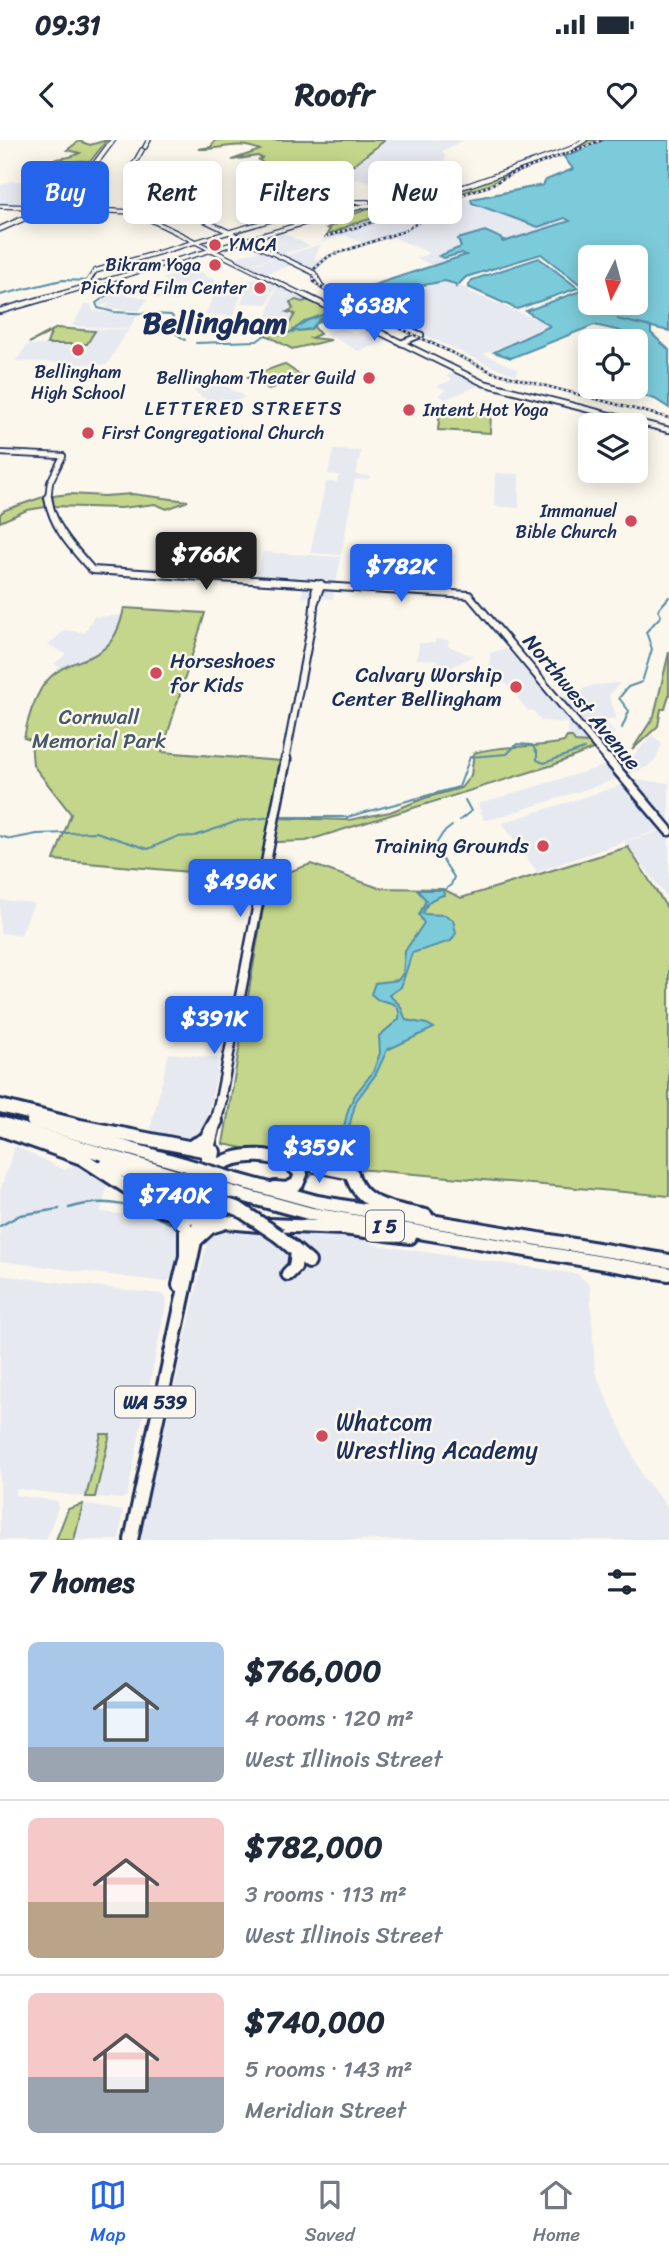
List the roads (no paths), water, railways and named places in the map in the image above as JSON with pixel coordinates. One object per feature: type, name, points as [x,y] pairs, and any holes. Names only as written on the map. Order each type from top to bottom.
[{"type":"highway","points":[[96,161],[111,140]]},
{"type":"highway","points":[[94,161],[111,140]]},
{"type":"highway","points":[[0,226],[21,214]]},
{"type":"highway","points":[[0,226],[21,216]]},
{"type":"highway","points":[[0,226],[21,216]]},
{"type":"highway","points":[[0,1108],[185,1147],[211,1149]]},
{"type":"highway","name":"I 5","points":[[0,1108],[317,1202],[669,1261]]},
{"type":"highway","points":[[185,1147],[204,1142],[216,1121]]},
{"type":"highway","name":"I 5","points":[[0,1123],[312,1214],[669,1274]]},
{"type":"highway","points":[[0,1129],[239,1209],[279,1236],[309,1262]]},
{"type":"highway","name":"WA 539","points":[[131,1540],[195,1242],[197,1217],[211,1149]]},
{"type":"highway","points":[[205,1182],[225,1161],[243,1156],[291,1162],[299,1168],[301,1174],[298,1184],[279,1189],[233,1179]]},
{"type":"highway","points":[[82,1158],[106,1170],[150,1205],[174,1214],[228,1223],[357,1230],[539,1252]]},
{"type":"highway","points":[[352,1174],[356,1189],[375,1201],[510,1234]]},
{"type":"highway","points":[[174,1214],[186,1227],[186,1256]]},
{"type":"highway","points":[[195,1242],[210,1227],[228,1223]]},
{"type":"highway","points":[[288,1274],[295,1267],[297,1252]]},
{"type":"highway","name":"WA 539","points":[[126,1540],[186,1256]]},
{"type":"highway","points":[[158,1413],[163,1379],[160,1374]]},
{"type":"main road","points":[[135,161],[149,140]]},
{"type":"main road","points":[[462,187],[585,140]]},
{"type":"main road","points":[[92,283],[89,275],[95,271],[335,202],[368,204]]},
{"type":"main road","points":[[1,206],[21,207]]},
{"type":"main road","points":[[0,311],[368,206]]},
{"type":"main road","points":[[111,211],[123,212]]},
{"type":"main road","points":[[160,224],[486,384],[669,430]]},
{"type":"main road","points":[[211,224],[306,269],[316,275],[324,288],[338,297],[419,336],[401,343]]},
{"type":"main road","points":[[0,453],[63,456],[49,486],[49,504],[59,529],[92,570],[319,586],[211,1149],[243,1156]]},
{"type":"main road","name":"Northwest Avenue","points":[[319,586],[469,595],[669,831]]},
{"type":"main road","points":[[291,1162],[352,1174]]},
{"type":"main road","name":"WA 539","points":[[186,1256],[197,1217]]},
{"type":"water","points":[[603,140],[669,140],[669,331],[617,319],[651,327],[651,333],[669,350],[669,408],[648,397],[648,329],[612,329],[594,325],[578,329],[578,331],[511,358],[494,352],[550,326],[526,311],[578,292],[578,315],[648,315],[648,245],[578,245],[578,283],[541,254],[466,277],[456,287],[455,284],[445,281],[424,285],[320,319],[311,329],[291,332],[306,321],[339,309],[336,306],[340,301],[335,298],[466,255],[462,253],[444,258],[439,256],[461,247],[458,239],[485,231],[505,240],[503,242],[570,221],[565,218],[538,227],[472,203],[471,199],[543,185],[546,180],[573,169],[564,157]]},
{"type":"water","points":[[539,258],[578,288],[517,309],[468,287],[472,280]]},
{"type":"water","points":[[417,890],[443,890],[444,895],[430,901],[423,914],[445,915],[453,920],[456,933],[451,941],[412,953],[401,987],[389,995],[400,1005],[406,1020],[434,1028],[387,1050],[376,1074],[356,1101],[343,1149],[354,1158],[343,1156],[339,1147],[348,1110],[355,1095],[373,1072],[380,1053],[379,1036],[399,1019],[397,1006],[378,1000],[371,994],[375,983],[398,980],[403,973],[405,951],[424,923],[419,915],[426,900]]},
{"type":"waterway","points":[[0,295],[62,280],[90,281],[100,292],[109,294],[96,303],[98,308],[114,312],[171,315],[173,317],[170,329],[185,340]]},
{"type":"waterway","points":[[196,343],[257,341],[268,333],[281,335],[292,332]]},
{"type":"waterway","points":[[622,728],[629,711],[619,698],[628,687],[642,682],[652,649],[646,632],[661,616],[658,610],[669,597]]},
{"type":"waterway","points":[[278,817],[347,817],[459,787],[470,757],[507,754],[517,744],[532,745],[537,753],[537,760],[544,763],[584,749]]},
{"type":"waterway","points":[[460,820],[471,811],[465,800]]},
{"type":"waterway","points":[[0,836],[11,839],[37,834],[96,832],[148,849],[176,837],[195,836],[238,821],[272,817]]},
{"type":"waterway","points":[[443,891],[451,885],[454,877],[440,856],[436,844],[452,826]]},
{"type":"waterway","points":[[319,1164],[342,1151]]},
{"type":"waterway","points":[[300,1191],[312,1174]]},
{"type":"waterway","points":[[69,1208],[99,1203],[124,1205],[176,1226]]},
{"type":"waterway","points":[[0,1226],[20,1215],[59,1209]]},
{"type":"railway","points":[[328,236],[489,186],[512,174],[602,140]]},
{"type":"railway","points":[[465,194],[404,231],[329,256],[313,270],[314,282],[333,296],[492,372],[669,418]]},
{"type":"place","name":"YMCA","points":[[215,245]]},
{"type":"place","name":"Bikram Yoga","points":[[215,265]]},
{"type":"place","name":"Pickford Film Center","points":[[260,288]]},
{"type":"place","name":"Bellingham High School","points":[[78,350]]},
{"type":"place","name":"Bellingham Theater Guild","points":[[369,378]]},
{"type":"place","name":"Intent Hot Yoga","points":[[409,410]]},
{"type":"place","name":"First Congregational Church","points":[[88,433]]},
{"type":"place","name":"Immanuel Bible Church","points":[[631,521]]},
{"type":"place","name":"Horseshoes for Kids","points":[[156,673]]},
{"type":"place","name":"Calvary Worship Center Bellingham","points":[[516,687]]},
{"type":"place","name":"Training Grounds","points":[[543,846]]},
{"type":"place","name":"Whatcom Wrestling Academy","points":[[322,1436]]},
{"type":"district","name":"Bellingham","points":[[215,323]]},
{"type":"district","name":"LETTERED STREETS","points":[[244,408]]},
{"type":"park label","name":"Cornwall Memorial Park","points":[[99,729]]}]
